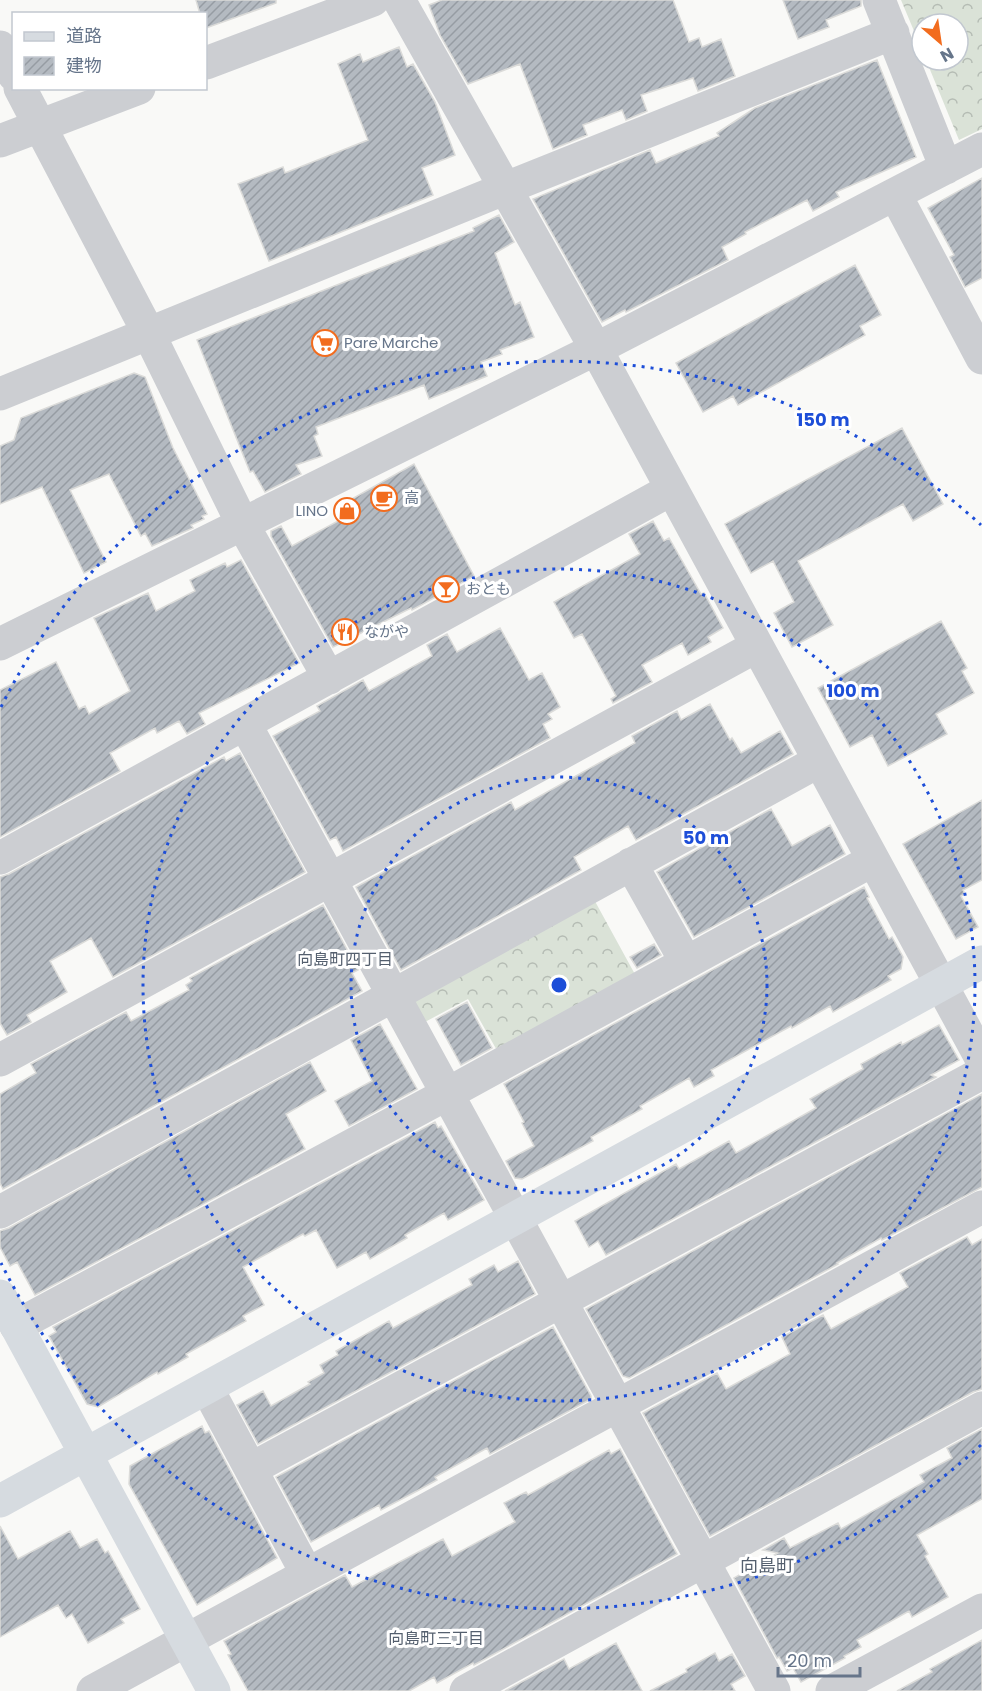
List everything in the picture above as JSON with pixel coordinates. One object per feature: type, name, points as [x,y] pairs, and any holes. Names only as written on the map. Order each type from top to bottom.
[{"type":"street","points":[[207,63],[373,0]]},
{"type":"street","points":[[399,0],[596,349],[982,1060]]},
{"type":"street","points":[[879,0],[946,168]]},
{"type":"street","points":[[0,394],[893,33]]},
{"type":"street","points":[[0,47],[12,71]]},
{"type":"street","points":[[21,90],[149,334],[242,523],[328,678]]},
{"type":"street","points":[[0,141],[135,90]]},
{"type":"street","points":[[0,644],[596,349],[982,149]]},
{"type":"street","points":[[895,194],[971,311],[982,358]]},
{"type":"street","points":[[0,858],[672,489]]},
{"type":"street","points":[[0,1060],[757,646]]},
{"type":"street","points":[[245,724],[774,1691]]},
{"type":"street","points":[[0,1212],[819,761]]},
{"type":"street","points":[[16,1326],[447,1094],[873,860]]},
{"type":"street","points":[[631,864],[686,962]]},
{"type":"street","points":[[0,1501],[982,962]]},
{"type":"street","points":[[251,1469],[982,1073]]},
{"type":"street","points":[[93,1691],[982,1207]]},
{"type":"street","points":[[0,1296],[84,1455],[214,1691]]},
{"type":"street","points":[[207,1388],[307,1574]]},
{"type":"street","points":[[466,1691],[982,1408]]},
{"type":"street","points":[[832,1691],[982,1610]]},
{"type":"green space","points":[[901,0],[982,0],[982,129],[959,140],[931,72],[970,72],[970,12],[910,12],[910,21]]},
{"type":"green space","points":[[591,894],[637,978],[499,1054],[468,999],[425,1022],[412,998]]},
{"type":"building","points":[[196,0],[276,0],[276,3],[207,28],[207,12],[199,12]]},
{"type":"building","points":[[442,0],[673,0],[689,42],[699,38],[702,47],[721,39],[735,76],[698,91],[693,78],[641,95],[647,111],[626,120],[622,110],[583,125],[587,135],[553,149],[520,64],[468,84],[440,35],[429,5]]},
{"type":"building","points":[[783,0],[861,0],[861,6],[826,20],[829,27],[798,39]]},
{"type":"building","points":[[399,47],[407,67],[413,64],[435,102],[455,155],[422,168],[433,195],[269,261],[238,184],[283,167],[285,173],[368,140],[338,64],[360,54],[363,62]]},
{"type":"building","points":[[877,60],[916,157],[836,192],[839,197],[813,211],[807,200],[745,232],[746,234],[722,247],[728,260],[602,322],[533,199],[650,150],[656,163],[719,136],[717,133],[755,108]]},
{"type":"building","points":[[982,178],[982,278],[965,287],[950,257],[954,255],[928,208]]},
{"type":"building","points":[[499,215],[514,242],[495,253],[515,305],[520,302],[534,337],[500,350],[502,354],[481,362],[487,376],[429,399],[424,385],[316,427],[318,434],[314,436],[322,456],[296,465],[301,474],[265,492],[253,471],[250,472],[197,340],[474,231],[473,228]]},
{"type":"building","points":[[855,265],[881,315],[860,326],[865,335],[738,405],[733,396],[703,412],[676,363]]},
{"type":"building","points":[[134,373],[145,377],[173,448],[207,514],[202,516],[204,519],[191,525],[193,528],[152,546],[145,533],[141,536],[109,474],[70,490],[106,562],[84,573],[42,487],[0,504],[0,446],[14,440],[21,418]]},
{"type":"building","points":[[902,428],[943,504],[913,521],[903,504],[798,561],[833,625],[792,647],[774,613],[794,602],[773,561],[751,573],[725,524]]},
{"type":"building","points":[[414,464],[474,576],[412,610],[411,608],[333,647],[271,536],[271,531],[281,526],[292,546],[340,520],[334,509]]},
{"type":"building","points":[[653,521],[664,541],[669,538],[723,628],[708,637],[711,642],[688,655],[682,643],[642,665],[652,682],[613,703],[611,699],[616,696],[582,634],[574,638],[554,602],[640,554],[629,534]]},
{"type":"building","points":[[241,560],[299,663],[199,713],[205,724],[187,734],[179,721],[157,733],[155,728],[110,753],[120,771],[0,837],[0,690],[56,662],[79,709],[85,706],[89,714],[130,691],[94,618],[148,593],[156,611],[195,591],[190,580],[225,563],[227,567]]},
{"type":"building","points":[[941,621],[967,668],[962,671],[974,693],[936,714],[947,734],[888,766],[872,735],[850,747],[818,688]]},
{"type":"building","points":[[500,628],[529,680],[542,673],[560,707],[548,714],[552,719],[543,724],[550,738],[343,851],[336,837],[330,840],[273,736],[320,711],[317,706],[363,680],[369,691],[432,656],[427,645],[447,634],[457,652]]},
{"type":"building","points":[[710,704],[730,740],[732,738],[741,753],[780,731],[793,754],[636,840],[628,826],[574,857],[581,870],[401,970],[356,887],[511,802],[515,810],[635,743],[632,736],[677,711],[681,720]]},
{"type":"building","points":[[240,753],[305,872],[113,977],[91,938],[50,961],[67,992],[27,1015],[31,1022],[7,1035],[0,1023],[0,877],[224,757],[226,761]]},
{"type":"building","points":[[982,800],[982,880],[963,890],[965,894],[961,896],[978,927],[956,939],[903,844]]},
{"type":"building","points":[[771,809],[792,846],[830,825],[845,854],[694,937],[657,872]]},
{"type":"building","points":[[864,887],[869,897],[867,898],[889,939],[892,937],[903,957],[901,969],[888,976],[891,980],[833,1012],[830,1006],[792,1028],[791,1026],[711,1070],[714,1076],[694,1087],[689,1078],[640,1106],[642,1109],[591,1137],[593,1141],[522,1179],[515,1178],[506,1161],[534,1146],[504,1084]]},
{"type":"building","points":[[323,905],[358,970],[352,973],[362,991],[3,1189],[0,1183],[0,1094],[36,1073],[31,1064],[126,1012],[131,1021],[189,990],[186,985],[192,981],[190,978]]},
{"type":"building","points":[[654,944],[661,955],[637,968],[630,957]]},
{"type":"building","points":[[467,1002],[492,1048],[461,1065],[436,1019]]},
{"type":"building","points":[[380,1024],[417,1089],[349,1126],[335,1101],[372,1081],[351,1040]]},
{"type":"building","points":[[939,1025],[959,1060],[931,1075],[936,1077],[606,1255],[598,1241],[589,1247],[575,1221],[676,1164],[679,1169],[729,1141],[736,1153],[816,1108],[810,1099],[863,1069],[861,1064]]},
{"type":"building","points":[[310,1062],[326,1091],[286,1114],[305,1149],[35,1295],[17,1262],[10,1266],[0,1247],[0,1231]]},
{"type":"building","points":[[982,1094],[982,1187],[882,1240],[881,1238],[838,1264],[629,1378],[623,1376],[586,1309]]},
{"type":"building","points":[[435,1122],[438,1128],[441,1126],[484,1200],[448,1220],[444,1213],[405,1235],[407,1238],[370,1259],[366,1252],[337,1268],[316,1230],[305,1236],[303,1234],[243,1267],[264,1305],[243,1316],[246,1321],[186,1354],[188,1357],[158,1374],[157,1372],[98,1407],[87,1404],[49,1336],[56,1332],[53,1327]]},
{"type":"building","points":[[967,1237],[972,1245],[982,1239],[982,1389],[710,1536],[643,1413],[717,1373],[726,1389],[790,1354],[782,1337],[823,1315],[831,1329],[908,1287],[900,1273]]},
{"type":"building","points":[[518,1261],[535,1294],[258,1444],[237,1405],[263,1391],[271,1406],[310,1384],[308,1382],[324,1373],[320,1365],[338,1355],[336,1351],[389,1321],[393,1328],[472,1285],[469,1279],[494,1265],[498,1272]]},
{"type":"building","points":[[553,1327],[591,1399],[490,1454],[487,1448],[435,1477],[437,1480],[417,1491],[381,1510],[379,1505],[311,1542],[276,1477]]},
{"type":"building","points":[[202,1426],[205,1433],[209,1431],[277,1558],[197,1605],[129,1484],[130,1466]]},
{"type":"building","points":[[982,1429],[982,1499],[917,1535],[928,1554],[925,1556],[948,1597],[912,1617],[909,1611],[857,1640],[861,1647],[801,1682],[793,1668],[787,1671],[779,1657],[777,1658],[734,1578],[778,1553],[763,1550],[784,1538],[790,1548],[838,1523],[841,1529],[924,1482],[920,1475],[952,1458],[947,1448]]},
{"type":"building","points":[[620,1449],[677,1554],[437,1683],[434,1677],[409,1691],[248,1691],[228,1655],[231,1654],[224,1641],[345,1575],[352,1587],[443,1539],[452,1556],[515,1522],[504,1503],[526,1492],[528,1495],[609,1450],[611,1454]]},
{"type":"building","points":[[0,1526],[18,1559],[70,1531],[80,1548],[97,1539],[105,1553],[108,1551],[140,1609],[121,1619],[124,1623],[88,1643],[72,1614],[66,1618],[58,1605],[0,1637]]},
{"type":"building","points":[[982,1640],[982,1691],[897,1691],[932,1672],[930,1669]]},
{"type":"building","points":[[616,1643],[642,1691],[505,1691],[564,1659],[569,1669]]},
{"type":"building","points":[[715,1653],[719,1661],[732,1654],[745,1676],[731,1684],[735,1691],[650,1691],[687,1672],[686,1669]]},
{"type":"place","name":"Pare Marche","points":[[325,343]]},
{"type":"place","name":"高","points":[[384,498]]},
{"type":"place","name":"LINO","points":[[347,511]]},
{"type":"place","name":"おとも","points":[[446,589]]},
{"type":"place","name":"ながや","points":[[345,632]]},
{"type":"district","name":"向島町四丁目","points":[[345,959]]},
{"type":"district","name":"向島町","points":[[767,1566]]},
{"type":"district","name":"向島町三丁目","points":[[436,1638]]}]
